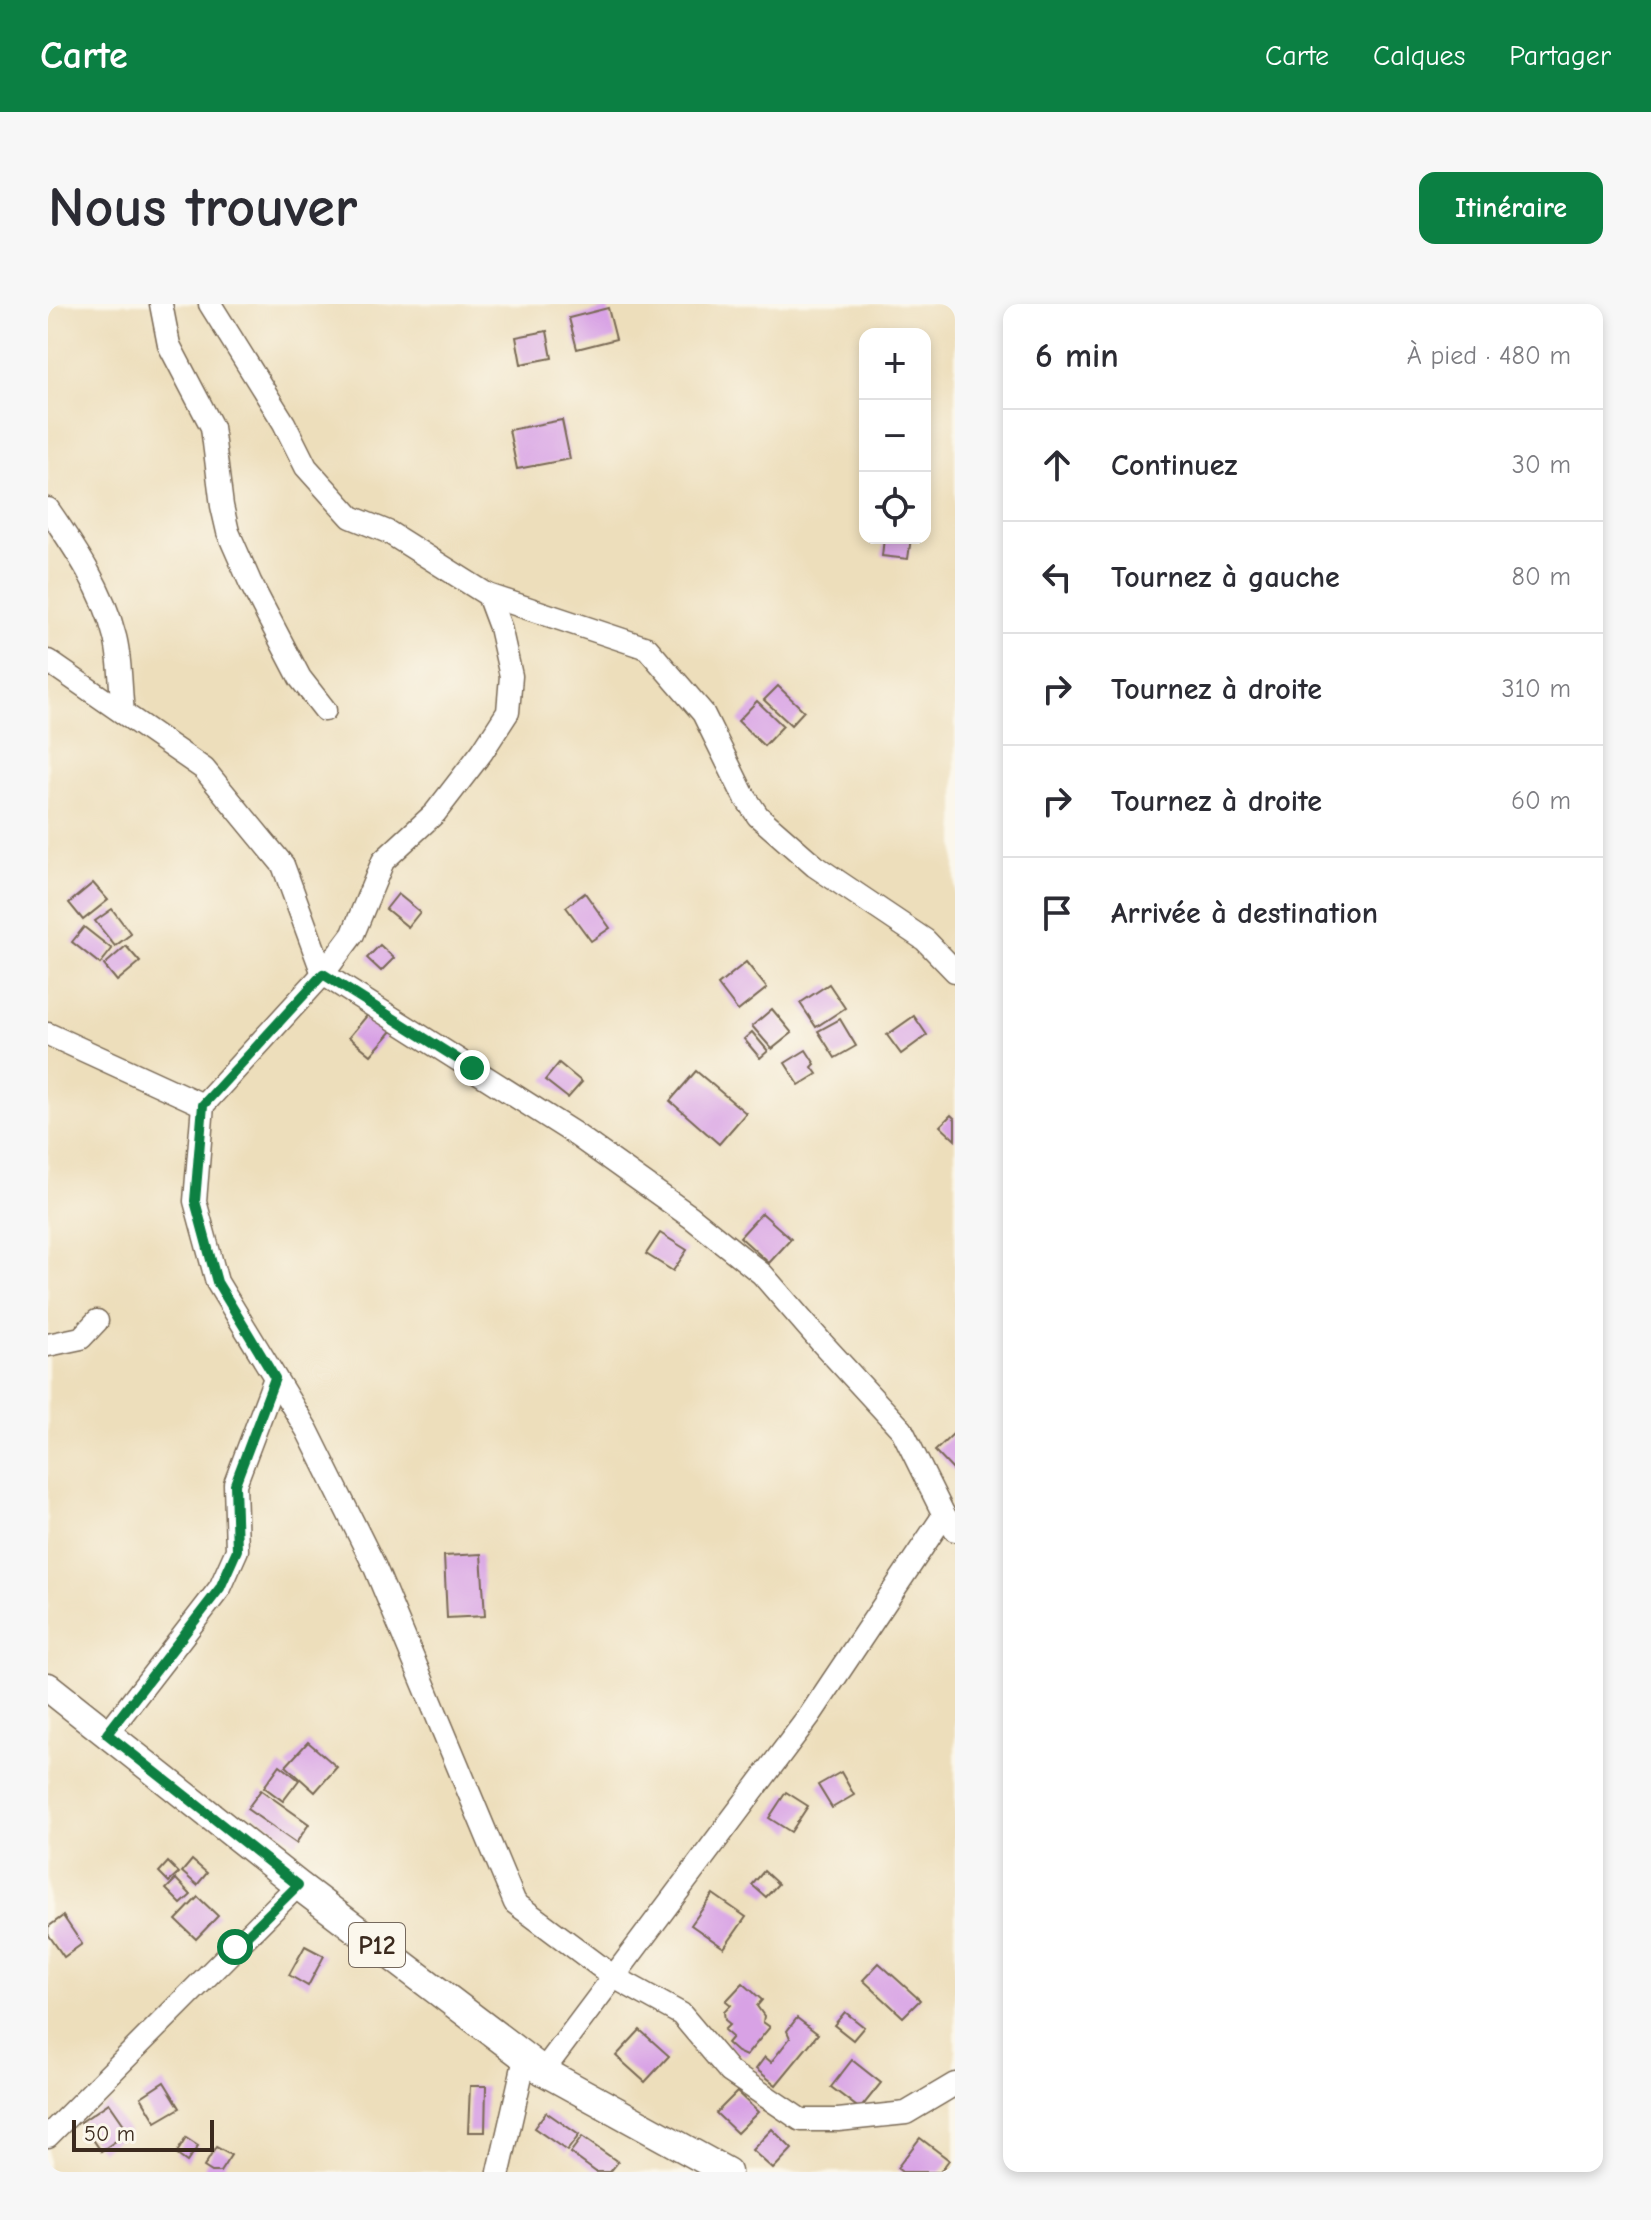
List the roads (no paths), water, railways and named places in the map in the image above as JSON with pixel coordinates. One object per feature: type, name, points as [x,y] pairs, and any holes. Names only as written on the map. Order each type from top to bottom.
[{"type":"main road","name":"P12","points":[[48,1687],[298,1885],[534,2064],[727,2172]]},
{"type":"street","points":[[161,304],[169,345],[212,427],[228,532],[300,678],[325,710]]},
{"type":"street","points":[[210,304],[284,423],[306,467],[351,517],[388,532],[488,595],[647,648],[703,713],[743,794],[758,816],[815,866],[925,940],[955,971]]},
{"type":"street","points":[[48,509],[81,557],[104,607],[115,637],[123,712]]},
{"type":"street","points":[[488,595],[500,627],[511,676],[508,712],[435,813],[383,861],[353,934],[323,974],[203,1105],[195,1201],[217,1282],[307,1430],[374,1565],[515,1903],[614,1977],[681,2014],[730,2072],[801,2120],[838,2120],[906,2113],[955,2084]]},
{"type":"street","points":[[48,661],[204,769],[283,865],[323,974],[572,1132],[691,1217],[762,1274],[902,1430],[949,1522],[810,1715],[614,1977],[534,2064],[499,2172]]},
{"type":"street","points":[[48,1034],[203,1105]]},
{"type":"street","points":[[48,1345],[81,1338],[97,1321]]},
{"type":"street","points":[[107,1734],[220,1588],[237,1550],[235,1484],[275,1378]]},
{"type":"street","points":[[48,2136],[298,1885]]}]
